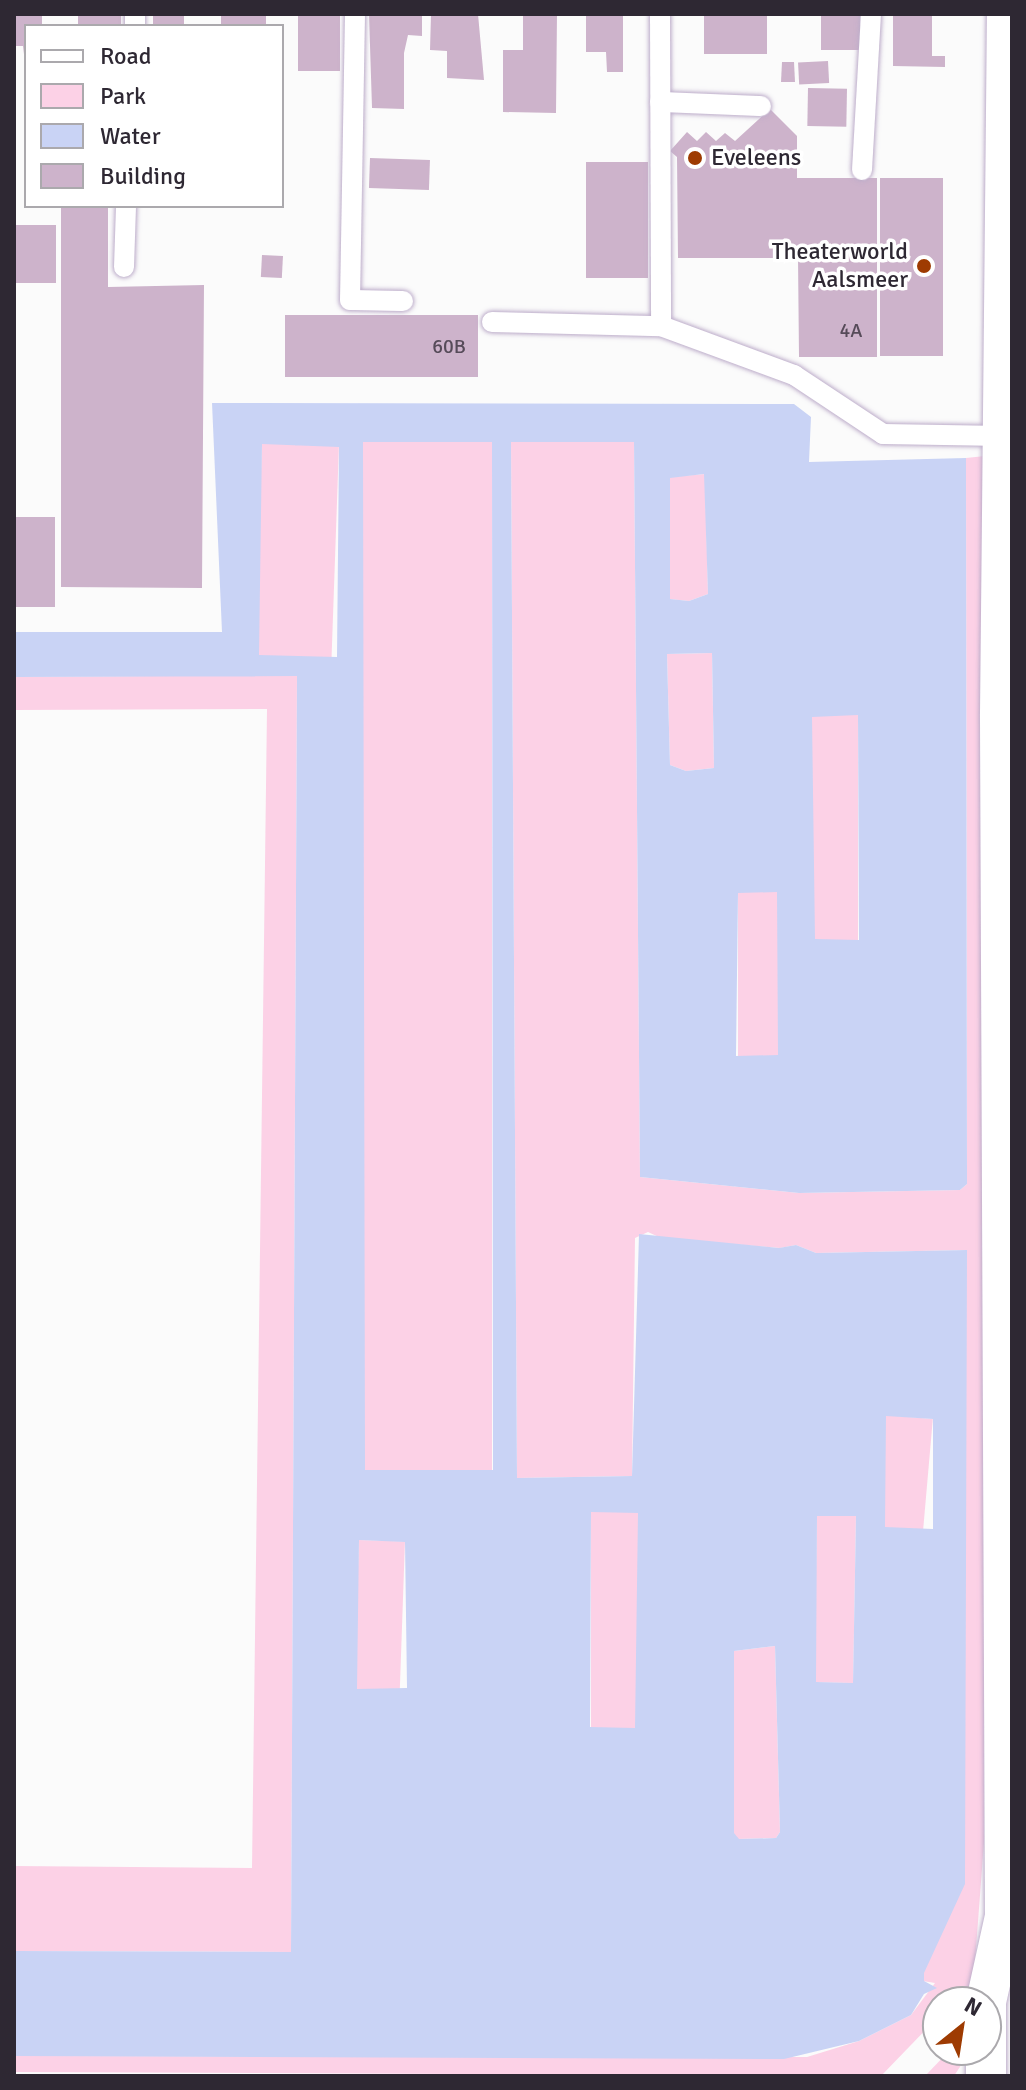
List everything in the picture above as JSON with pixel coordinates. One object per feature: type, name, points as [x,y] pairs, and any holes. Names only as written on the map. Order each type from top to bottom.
[{"type":"street","points":[[991,1986],[1008,1929],[1003,436],[1007,14]]},
{"type":"lane","points":[[355,14],[350,300],[403,301]]},
{"type":"lane","points":[[660,14],[661,326]]},
{"type":"lane","points":[[862,170],[871,14]]},
{"type":"lane","points":[[660,102],[761,106]]},
{"type":"lane","points":[[124,267],[126,208]]},
{"type":"lane","points":[[492,322],[661,326],[794,375],[883,434],[1003,436]]},
{"type":"green space","points":[[363,441],[492,441],[492,1471],[363,1471]]},
{"type":"green space","points":[[511,441],[634,441],[640,1177],[799,1193],[960,1190],[967,1184],[966,458],[985,456],[984,1842],[973,1986],[933,1986],[935,1983],[923,1981],[967,1250],[816,1253],[796,1245],[780,1248],[661,1238],[648,1232],[635,1238],[632,1476],[517,1478]]},
{"type":"green space","points":[[262,443],[339,446],[332,659],[255,656]]},
{"type":"green space","points":[[705,474],[708,594],[689,601],[669,599],[670,477]]},
{"type":"green space","points":[[712,653],[714,768],[686,771],[670,765],[667,654]]},
{"type":"green space","points":[[297,675],[291,1952],[14,1951],[14,1866],[252,1868],[267,709],[14,710],[14,677]]},
{"type":"green space","points":[[812,715],[858,715],[858,941],[812,941]]},
{"type":"green space","points":[[738,892],[778,892],[778,1056],[738,1056]]},
{"type":"green space","points":[[886,1415],[933,1419],[923,1532],[876,1528]]},
{"type":"green space","points":[[591,1512],[638,1512],[638,1728],[591,1728]]},
{"type":"green space","points":[[817,1514],[856,1515],[853,1683],[814,1682]]},
{"type":"green space","points":[[359,1540],[405,1542],[400,1692],[354,1690]]},
{"type":"green space","points":[[775,1646],[780,1832],[776,1838],[738,1839],[734,1834],[734,1651]]},
{"type":"green space","points":[[922,2000],[922,2034],[881,2076],[14,2072],[14,2056],[807,2057],[859,2041],[911,2015]]},
{"type":"green space","points":[[935,2066],[961,2066],[954,2076],[925,2076]]},
{"type":"water","points":[[212,403],[794,404],[811,417],[809,462],[966,458],[967,1184],[960,1190],[799,1193],[640,1177],[634,442],[511,442],[517,1478],[632,1476],[639,1234],[779,1248],[796,1245],[816,1253],[967,1250],[965,1884],[924,1973],[924,1981],[933,1986],[922,1986],[922,1997],[911,2015],[859,2041],[784,2059],[14,2056],[14,1951],[291,1952],[297,676],[14,677],[14,632],[222,632]],"holes":[[[363,442],[492,442],[493,1470],[365,1470]],[[262,444],[339,447],[337,657],[259,655]],[[704,474],[708,594],[689,601],[670,599],[670,478]],[[712,653],[714,768],[686,771],[670,765],[667,654]],[[858,715],[859,940],[815,939],[812,717]],[[777,892],[778,1055],[736,1056],[738,893]],[[886,1416],[933,1419],[933,1529],[885,1527]],[[591,1512],[638,1513],[635,1728],[590,1727]],[[817,1516],[856,1516],[853,1683],[816,1682]],[[359,1540],[405,1542],[407,1688],[357,1689]],[[775,1646],[780,1832],[776,1838],[739,1839],[734,1833],[734,1651]]]},
{"type":"building","points":[[14,14],[42,14],[42,24],[24,24],[24,54],[23,46],[14,46]]},
{"type":"building","points":[[78,14],[121,14],[121,24],[78,24]]},
{"type":"building","points":[[153,14],[184,14],[184,24],[153,24]]},
{"type":"building","points":[[221,14],[266,14],[266,24],[221,24]]},
{"type":"building","points":[[298,14],[340,14],[340,71],[298,71]]},
{"type":"building","points":[[369,14],[422,14],[422,36],[408,35],[404,53],[404,109],[372,108]]},
{"type":"building","points":[[431,14],[478,14],[484,80],[447,78],[447,51],[430,50]]},
{"type":"building","points":[[523,14],[557,14],[556,113],[503,112],[503,50],[523,50]]},
{"type":"building","points":[[586,14],[623,14],[623,72],[607,72],[606,52],[586,52]]},
{"type":"building","points":[[704,14],[767,14],[767,54],[704,54]]},
{"type":"building","points":[[821,14],[860,14],[860,50],[821,50]]},
{"type":"building","points":[[893,14],[932,14],[932,56],[945,56],[945,67],[893,66]]},
{"type":"building","points":[[828,61],[829,83],[799,85],[798,63]]},
{"type":"building","points":[[782,62],[794,62],[795,82],[781,82]]},
{"type":"building","points":[[808,88],[847,89],[846,127],[807,126]]},
{"type":"building","points":[[770,109],[797,136],[797,178],[877,178],[877,357],[799,357],[798,258],[678,258],[677,157],[670,151],[687,132],[697,141],[706,132],[716,141],[725,133],[735,141]]},
{"type":"building","points":[[370,158],[430,160],[429,190],[369,188]]},
{"type":"building","points":[[586,162],[648,162],[648,278],[586,278]]},
{"type":"building","points":[[880,178],[943,178],[943,356],[880,356]]},
{"type":"building","points":[[61,208],[108,208],[108,287],[204,285],[202,588],[61,587]]},
{"type":"building","points":[[14,225],[56,225],[56,283],[14,283]]},
{"type":"building","points":[[262,255],[283,256],[282,278],[261,277]]},
{"type":"building","points":[[285,315],[478,315],[478,377],[285,377]]},
{"type":"building","points":[[14,517],[55,517],[55,607],[14,607]]},
{"type":"place","name":"Eveleens","points":[[695,158]]},
{"type":"place","name":"Theaterworld Aalsmeer","points":[[924,266]]}]
